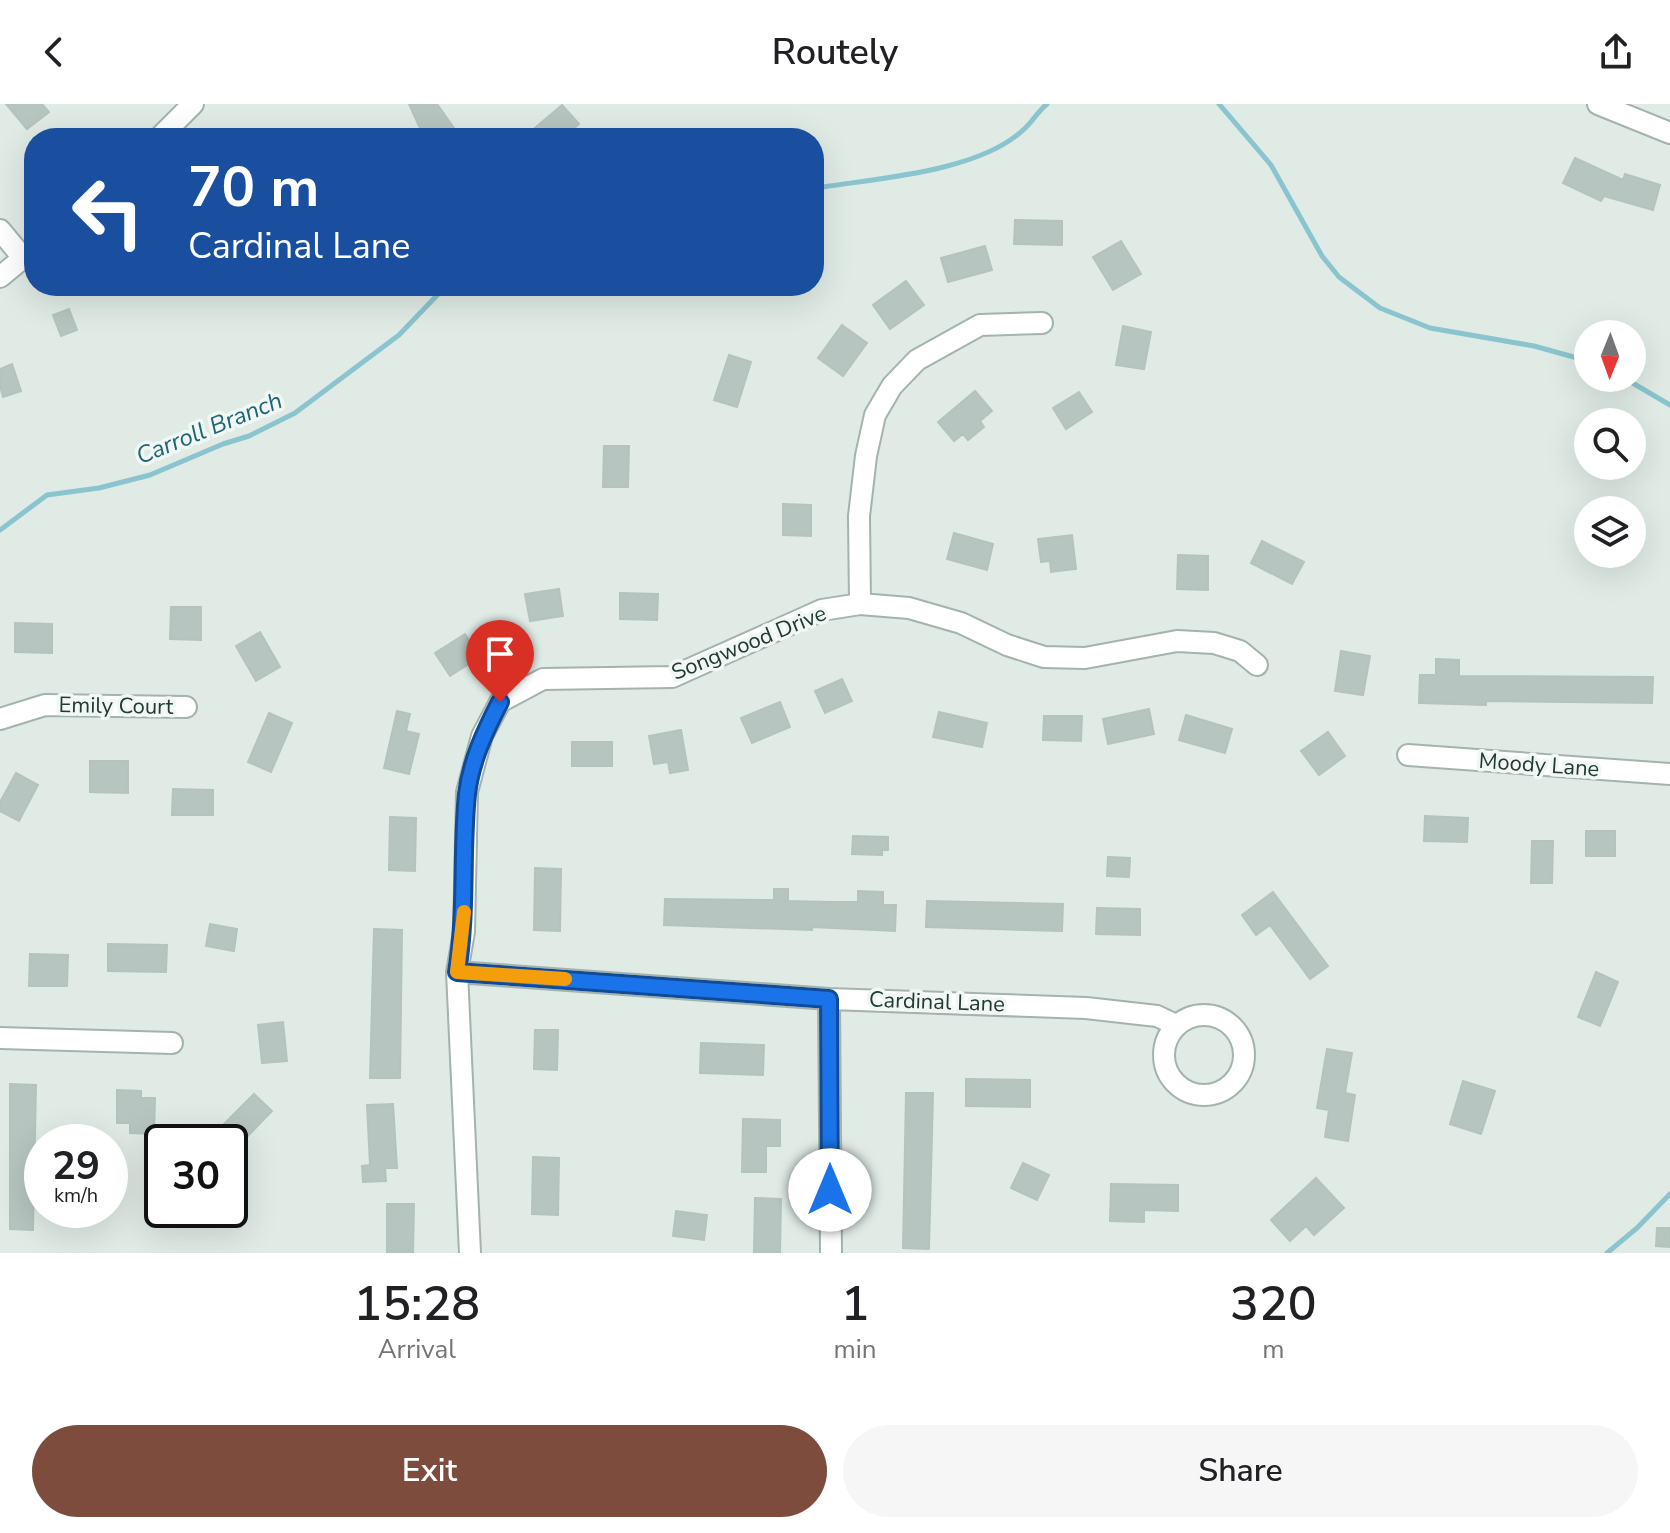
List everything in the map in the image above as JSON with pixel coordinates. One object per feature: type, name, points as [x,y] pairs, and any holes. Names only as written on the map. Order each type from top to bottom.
[{"type":"street","points":[[169,128],[193,104]]},
{"type":"street","points":[[1598,104],[1669,131]]},
{"type":"street","points":[[0,230],[24,250]]},
{"type":"street","points":[[0,277],[24,258]]},
{"type":"street","points":[[860,604],[859,516],[866,456],[875,415],[892,386],[917,360],[980,325],[1042,323]]},
{"type":"street","name":"Songwood Drive","points":[[470,1253],[457,972],[464,932],[467,792],[482,736],[500,702],[543,679],[672,677],[822,610],[860,604],[909,608],[961,623],[1007,645],[1044,657],[1085,658],[1177,641],[1214,643],[1240,651],[1257,665]]},
{"type":"street","name":"Emily Court","points":[[0,719],[45,705],[186,707]]},
{"type":"street","name":"Moody Lane","points":[[1408,755],[1670,774]]},
{"type":"street","name":"Cardinal Lane","points":[[457,972],[829,999],[1086,1008],[1157,1016],[1176,1025]]},
{"type":"street","points":[[829,999],[831,1253]]},
{"type":"street","points":[[1200,1014],[1213,1015],[1236,1029],[1245,1054],[1237,1079],[1215,1094],[1202,1096],[1177,1086],[1168,1075],[1163,1049],[1176,1025],[1200,1014]]},
{"type":"street","points":[[0,1038],[172,1043]]},
{"type":"building","points":[[6,104],[42,104],[49,112],[26,128]]},
{"type":"building","points":[[409,104],[437,104],[454,128],[420,128]]},
{"type":"building","points":[[562,105],[579,124],[574,128],[535,128]]},
{"type":"building","points":[[1575,158],[1623,180],[1625,174],[1660,185],[1653,210],[1604,196],[1601,201],[1563,183]]},
{"type":"building","points":[[1015,220],[1062,221],[1062,245],[1014,244]]},
{"type":"building","points":[[1121,241],[1141,274],[1113,290],[1093,257]]},
{"type":"building","points":[[985,246],[992,270],[948,282],[941,258]]},
{"type":"building","points":[[906,281],[924,305],[890,329],[873,305]]},
{"type":"building","points":[[69,309],[77,330],[61,336],[53,315]]},
{"type":"building","points":[[842,325],[867,343],[843,376],[818,358]]},
{"type":"building","points":[[1123,326],[1151,332],[1144,369],[1116,365]]},
{"type":"building","points":[[729,355],[751,362],[737,407],[714,400]]},
{"type":"building","points":[[12,364],[21,391],[3,397],[0,369]]},
{"type":"building","points":[[975,391],[992,411],[980,421],[984,427],[968,440],[963,434],[954,441],[938,422]]},
{"type":"building","points":[[1079,392],[1092,412],[1066,429],[1053,408]]},
{"type":"building","points":[[604,446],[629,446],[628,487],[603,487]]},
{"type":"building","points":[[783,504],[811,505],[811,536],[783,535]]},
{"type":"building","points":[[954,533],[993,544],[987,570],[947,559]]},
{"type":"building","points":[[1072,535],[1076,569],[1051,572],[1050,561],[1041,562],[1038,539]]},
{"type":"building","points":[[1262,541],[1304,562],[1292,584],[1251,563]]},
{"type":"building","points":[[1178,555],[1208,556],[1208,590],[1177,589]]},
{"type":"building","points":[[559,589],[563,616],[530,621],[525,594]]},
{"type":"building","points":[[620,593],[658,594],[657,620],[620,619]]},
{"type":"building","points":[[171,607],[201,607],[201,640],[170,639]]},
{"type":"building","points":[[15,623],[52,624],[52,653],[15,652]]},
{"type":"building","points":[[260,632],[280,667],[256,681],[236,646]]},
{"type":"building","points":[[465,634],[480,657],[450,676],[435,653]]},
{"type":"building","points":[[1341,651],[1370,656],[1363,695],[1335,691]]},
{"type":"building","points":[[1436,659],[1459,660],[1459,676],[1653,677],[1652,703],[1419,703],[1420,675],[1436,675]]},
{"type":"building","points":[[842,679],[852,701],[825,713],[815,691]]},
{"type":"building","points":[[780,702],[790,727],[752,743],[741,718]]},
{"type":"building","points":[[1149,709],[1154,734],[1108,744],[1103,719]]},
{"type":"building","points":[[397,711],[410,714],[406,731],[419,734],[409,774],[384,768]]},
{"type":"building","points":[[939,712],[987,723],[982,747],[933,737]]},
{"type":"building","points":[[269,713],[292,723],[271,772],[248,762]]},
{"type":"building","points":[[1186,715],[1232,729],[1225,753],[1179,740]]},
{"type":"building","points":[[1044,716],[1082,716],[1081,741],[1043,740]]},
{"type":"building","points":[[681,730],[688,770],[670,773],[668,762],[654,764],[649,736]]},
{"type":"building","points":[[1328,732],[1345,756],[1319,775],[1301,751]]},
{"type":"building","points":[[572,742],[612,742],[612,766],[572,766]]},
{"type":"building","points":[[90,761],[128,761],[128,793],[90,792]]},
{"type":"building","points":[[16,773],[38,785],[19,821],[0,811],[0,802]]},
{"type":"building","points":[[173,789],[213,790],[213,815],[172,815]]},
{"type":"building","points":[[1425,816],[1468,818],[1467,842],[1424,841]]},
{"type":"building","points":[[390,817],[416,818],[415,871],[389,870]]},
{"type":"building","points":[[1586,831],[1615,831],[1615,856],[1586,856]]},
{"type":"building","points":[[853,836],[888,837],[888,850],[882,850],[882,855],[852,854]]},
{"type":"building","points":[[1532,841],[1553,841],[1552,883],[1531,883]]},
{"type":"building","points":[[1108,857],[1130,858],[1129,877],[1107,876]]},
{"type":"building","points":[[535,868],[561,869],[560,931],[534,930]]},
{"type":"building","points":[[774,889],[788,889],[788,901],[858,902],[858,891],[883,892],[883,905],[896,905],[895,931],[664,925],[665,899],[774,900]]},
{"type":"building","points":[[1273,892],[1328,966],[1310,979],[1270,925],[1256,935],[1242,915]]},
{"type":"building","points":[[927,901],[1063,904],[1062,931],[926,927]]},
{"type":"building","points":[[1097,908],[1140,909],[1140,935],[1096,934]]},
{"type":"building","points":[[210,924],[237,929],[234,951],[206,946]]},
{"type":"building","points":[[374,929],[402,930],[400,1078],[370,1078]]},
{"type":"building","points":[[108,944],[167,945],[166,972],[108,971]]},
{"type":"building","points":[[30,954],[68,955],[67,986],[29,986]]},
{"type":"building","points":[[1596,972],[1618,982],[1600,1026],[1578,1017]]},
{"type":"building","points":[[283,1022],[287,1061],[262,1063],[258,1025]]},
{"type":"building","points":[[535,1030],[558,1030],[557,1070],[534,1069]]},
{"type":"building","points":[[701,1043],[764,1045],[763,1075],[700,1073]]},
{"type":"building","points":[[1327,1049],[1352,1053],[1345,1093],[1355,1095],[1348,1141],[1325,1137],[1329,1110],[1317,1108]]},
{"type":"building","points":[[966,1079],[1030,1080],[1030,1107],[966,1106]]},
{"type":"building","points":[[1463,1081],[1495,1091],[1481,1134],[1450,1124]]},
{"type":"building","points":[[10,1084],[36,1085],[35,1124],[24,1124],[24,1228],[33,1230],[10,1229]]},
{"type":"building","points":[[117,1090],[141,1091],[141,1098],[155,1098],[154,1124],[144,1124],[144,1134],[130,1133],[130,1123],[117,1123]]},
{"type":"building","points":[[906,1093],[933,1093],[929,1249],[903,1248]]},
{"type":"building","points":[[254,1094],[272,1111],[248,1136],[248,1124],[224,1124]]},
{"type":"building","points":[[393,1104],[397,1168],[385,1168],[386,1181],[363,1182],[362,1166],[370,1165],[367,1105]]},
{"type":"building","points":[[743,1119],[780,1120],[780,1146],[766,1146],[766,1172],[742,1172]]},
{"type":"building","points":[[533,1157],[559,1158],[558,1215],[532,1214]]},
{"type":"building","points":[[1023,1163],[1049,1175],[1037,1200],[1011,1188]]},
{"type":"building","points":[[1316,1178],[1344,1208],[1314,1235],[1306,1226],[1290,1241],[1271,1220]]},
{"type":"building","points":[[1111,1184],[1178,1185],[1178,1211],[1144,1210],[1144,1222],[1110,1221]]},
{"type":"building","points":[[755,1198],[781,1199],[780,1253],[754,1253]]},
{"type":"building","points":[[387,1204],[414,1204],[413,1253],[387,1253]]},
{"type":"building","points":[[676,1211],[707,1215],[704,1240],[673,1236]]},
{"type":"building","points":[[1657,1228],[1670,1228],[1670,1247],[1656,1246]]},
{"type":"waterway","name":"Carroll Branch","points":[[824,187],[928,171],[980,155],[1003,145],[1022,131],[1047,104]]},
{"type":"waterway","name":"Carroll Branch","points":[[1219,104],[1271,165],[1322,256],[1339,277],[1380,308],[1430,328],[1534,346],[1574,357]]},
{"type":"waterway","name":"Carroll Branch","points":[[0,530],[47,495],[99,488],[150,475],[249,436],[295,413],[399,335],[436,296]]},
{"type":"waterway","name":"Carroll Branch","points":[[1646,391],[1670,405]]},
{"type":"waterway","points":[[1607,1253],[1670,1194]]},
{"type":"slow traffic","points":[[464,912],[457,972],[565,979]]},
{"type":"route","points":[[500,702],[482,736],[467,792],[464,932],[457,972],[829,999],[830,1190]]}]
